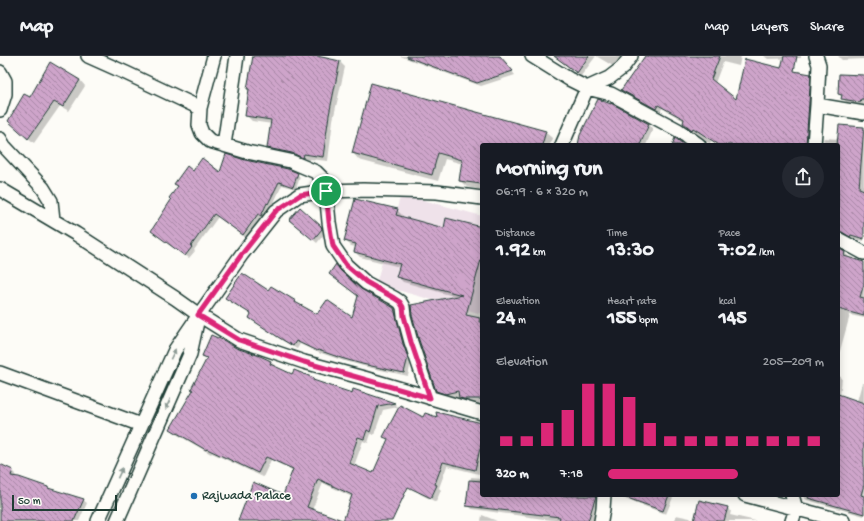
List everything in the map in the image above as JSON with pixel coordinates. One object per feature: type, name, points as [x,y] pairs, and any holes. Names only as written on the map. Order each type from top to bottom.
[{"type":"street","points":[[88,56],[200,108]]},
{"type":"street","points":[[214,56],[200,108],[199,125],[202,133],[210,141],[224,146],[290,161],[316,172],[324,180],[333,246],[346,265],[366,282],[400,302],[403,307],[411,342],[430,398]]},
{"type":"street","points":[[224,146],[237,56]]},
{"type":"street","points":[[532,56],[569,79],[587,88],[611,94],[678,130],[696,143]]},
{"type":"street","points":[[563,143],[587,88],[609,78],[622,68],[631,56]]},
{"type":"street","points":[[814,143],[819,65],[816,56]]},
{"type":"street","points":[[0,72],[5,82],[5,94],[0,110]]},
{"type":"street","points":[[817,105],[864,113]]},
{"type":"street","points":[[0,139],[4,146],[43,188],[51,201],[53,220]]},
{"type":"street","points":[[0,189],[53,220],[198,315],[239,340],[304,362],[480,412]]},
{"type":"street","points":[[98,521],[175,350],[242,254],[276,211],[300,195],[326,191],[363,190],[437,192],[480,198]]},
{"type":"street","points":[[840,241],[864,253]]},
{"type":"street","points":[[117,521],[190,354],[198,315]]},
{"type":"street","points":[[0,372],[141,426]]},
{"type":"street","points":[[600,521],[604,497]]},
{"type":"street","points":[[750,497],[794,515],[843,521]]},
{"type":"street","points":[[792,497],[794,515]]},
{"type":"shaded area","points":[[401,194],[480,215],[480,313],[376,284]]},
{"type":"building","points":[[253,56],[317,56],[340,61],[329,115],[323,157],[304,154],[303,158],[292,153],[267,148],[271,120],[245,116],[249,89],[247,89]]},
{"type":"building","points":[[407,56],[500,56],[513,71],[477,83]]},
{"type":"building","points":[[554,56],[589,56],[577,73]]},
{"type":"building","points":[[645,56],[720,56],[711,79],[736,99],[745,59],[781,68],[784,56],[797,56],[794,71],[811,74],[806,143],[716,143],[693,128],[692,130],[683,123],[684,119],[658,105],[656,109],[621,90]]},
{"type":"building","points":[[50,62],[80,80],[63,107],[54,102],[28,139],[8,121],[24,94],[30,97]]},
{"type":"building","points":[[839,74],[864,75],[864,99],[861,99],[860,102],[841,99],[842,95],[838,94]]},
{"type":"building","points":[[371,83],[546,131],[543,143],[480,143],[480,184],[459,181],[462,160],[438,153],[432,175],[352,153]]},
{"type":"building","points":[[598,99],[611,103],[649,124],[641,143],[578,143],[580,135]]},
{"type":"building","points":[[839,125],[864,127],[859,188],[864,190],[864,239],[851,235],[850,237],[840,232],[840,143],[837,143]]},
{"type":"building","points":[[675,138],[682,143],[673,143]]},
{"type":"building","points":[[226,154],[245,160],[288,169],[298,173],[293,187],[279,182],[261,216],[258,214],[243,235],[214,214],[185,256],[151,231],[171,200],[169,198],[178,186],[174,184],[187,166],[193,171],[202,158],[220,172]]},
{"type":"building","points":[[355,199],[398,209],[396,215],[444,228],[446,218],[480,226],[480,263],[466,315],[480,318],[480,399],[459,398],[458,391],[445,394],[436,391],[412,315],[411,305],[462,295],[396,277],[400,264],[354,252],[356,244],[344,241]]},
{"type":"building","points":[[300,207],[321,226],[322,229],[313,240],[289,220]]},
{"type":"building","points":[[840,249],[845,252],[844,256],[864,262],[864,284],[860,297],[864,298],[864,316],[840,310]]},
{"type":"building","points":[[336,264],[341,271],[361,289],[394,308],[403,344],[408,357],[404,373],[362,364],[318,350],[317,351],[296,341],[293,346],[249,318],[251,314],[225,298],[242,273],[268,290],[271,286],[317,314],[327,300],[352,317],[358,296],[329,274]]},
{"type":"building","points":[[211,335],[236,348],[271,361],[270,364],[292,374],[294,370],[314,378],[313,380],[352,393],[353,389],[395,403],[378,406],[370,432],[367,430],[364,439],[358,437],[349,463],[373,473],[388,439],[383,437],[400,405],[423,417],[425,413],[437,417],[436,412],[480,423],[480,449],[475,470],[443,462],[435,484],[437,485],[431,498],[408,487],[392,521],[343,521],[352,495],[318,479],[307,507],[342,521],[238,521],[253,482],[283,495],[293,469],[266,457],[258,473],[207,449],[206,450],[170,429],[193,390],[191,389],[207,358],[202,356]]},
{"type":"building","points":[[840,395],[864,403],[864,485],[861,495],[864,496],[864,514],[808,498],[840,497]]},
{"type":"building","points":[[0,464],[13,470],[11,476],[19,477],[84,499],[74,521],[0,521]]},
{"type":"building","points":[[469,480],[480,481],[480,497],[596,497],[588,521],[559,521],[560,517],[466,506]]},
{"type":"building","points":[[625,497],[668,497],[663,511]]},
{"type":"building","points":[[699,500],[728,507],[724,521],[694,521]]},
{"type":"place","name":"Rajwada Palace","points":[[194,496]]},
{"type":"route","points":[[326,191],[333,246],[346,265],[366,282],[400,302],[403,307],[411,342],[430,398],[304,362],[239,340],[198,315],[242,254],[276,211],[300,195],[326,191]]}]
